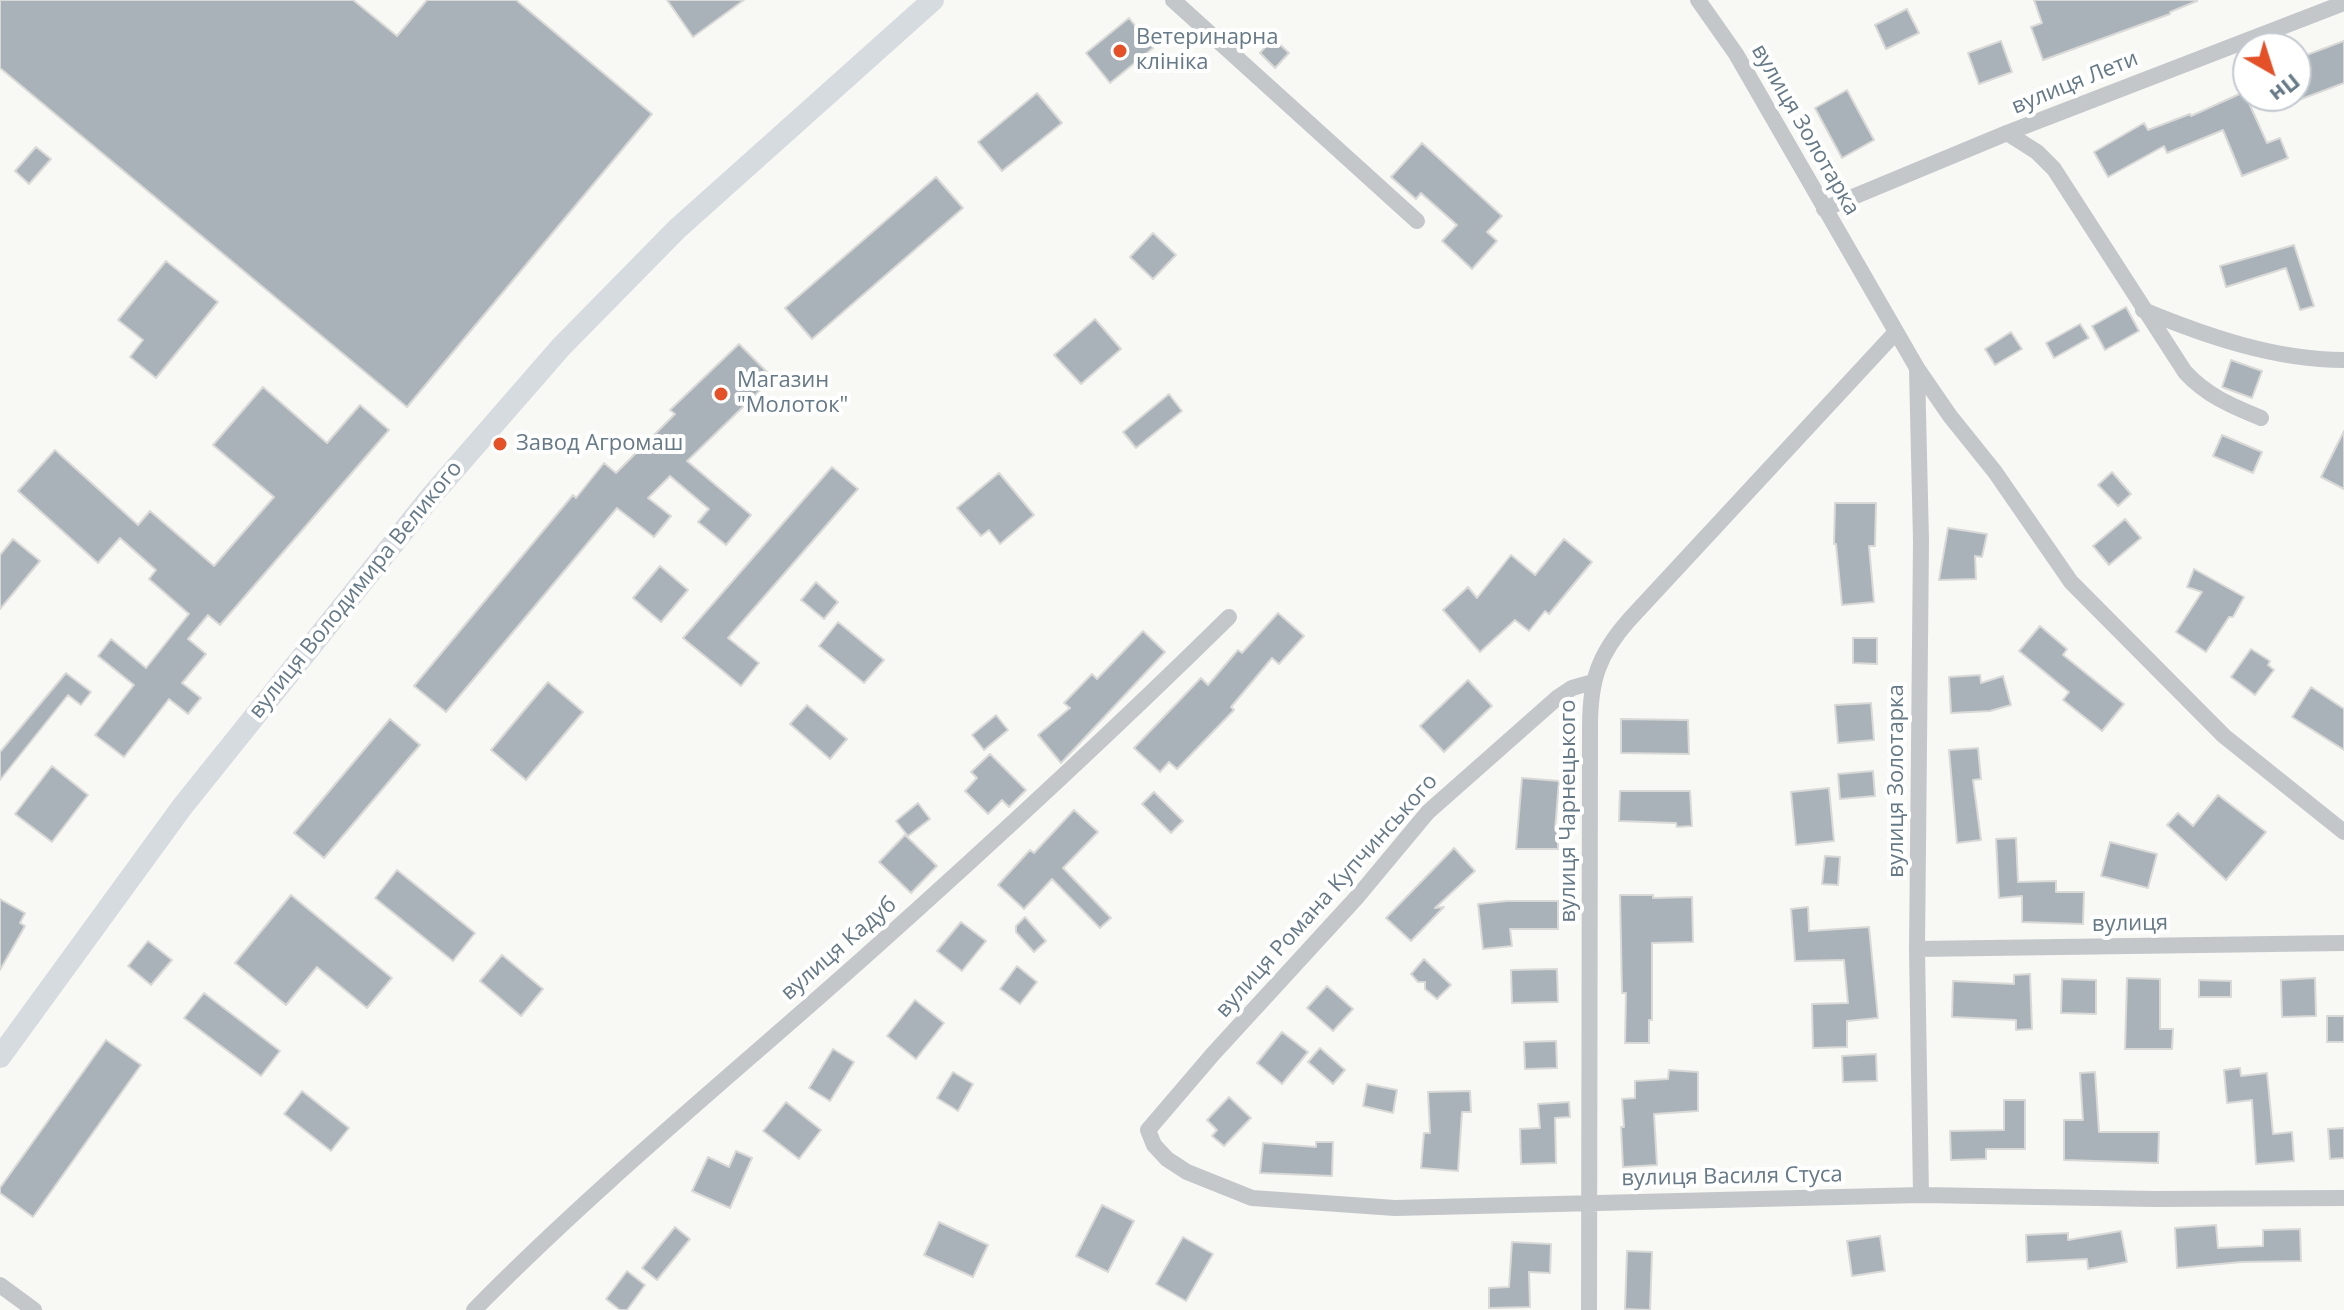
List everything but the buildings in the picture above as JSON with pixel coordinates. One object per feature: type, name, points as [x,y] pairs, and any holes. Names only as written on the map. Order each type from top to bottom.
[{"type":"main road","name":"вулиця Володимира Великого","points":[[0,1057],[182,807],[433,494],[551,357],[677,229],[933,0]]},
{"type":"street","points":[[1173,0],[1417,221]]},
{"type":"street","name":"вулиця Золотарка","points":[[1698,0],[1736,54],[1917,368],[1950,416],[1995,472],[2071,582],[2224,736],[2344,832]]},
{"type":"street","name":"вулиця Лети","points":[[1824,209],[2007,133],[2344,3]]},
{"type":"street","points":[[2007,133],[2037,152],[2054,169],[2178,363],[2200,387],[2216,398],[2261,418]]},
{"type":"street","points":[[2143,310],[2270,352],[2295,358],[2344,360]]},
{"type":"street","name":"вулиця Чарнецького","points":[[1589,1310],[1590,727],[1593,682],[1603,655],[1620,629],[1896,332]]},
{"type":"street","name":"вулиця Золотарка","points":[[1917,368],[1921,525],[1917,949],[1921,1195]]},
{"type":"street","name":"вулиця Кадуб","points":[[474,1310],[513,1270],[696,1104],[1050,790],[1229,617]]},
{"type":"street","name":"вулиця Романа Купчинського","points":[[1148,1130],[1358,896],[1428,812],[1557,698],[1572,688],[1593,682]]},
{"type":"street","name":"вулиця","points":[[1917,949],[2344,943]]},
{"type":"street","name":"вулиця Василя Стуса","points":[[1148,1130],[1154,1145],[1167,1159],[1187,1172],[1252,1198],[1395,1208],[1921,1195],[2344,1198]]},
{"type":"street","points":[[0,1285],[34,1310]]},
{"type":"place","name":"Ветеринарна клініка","points":[[1120,51]]},
{"type":"place","name":"Магазин \"Молоток\"","points":[[721,394]]},
{"type":"place","name":"Завод Агромаш","points":[[500,444]]}]
